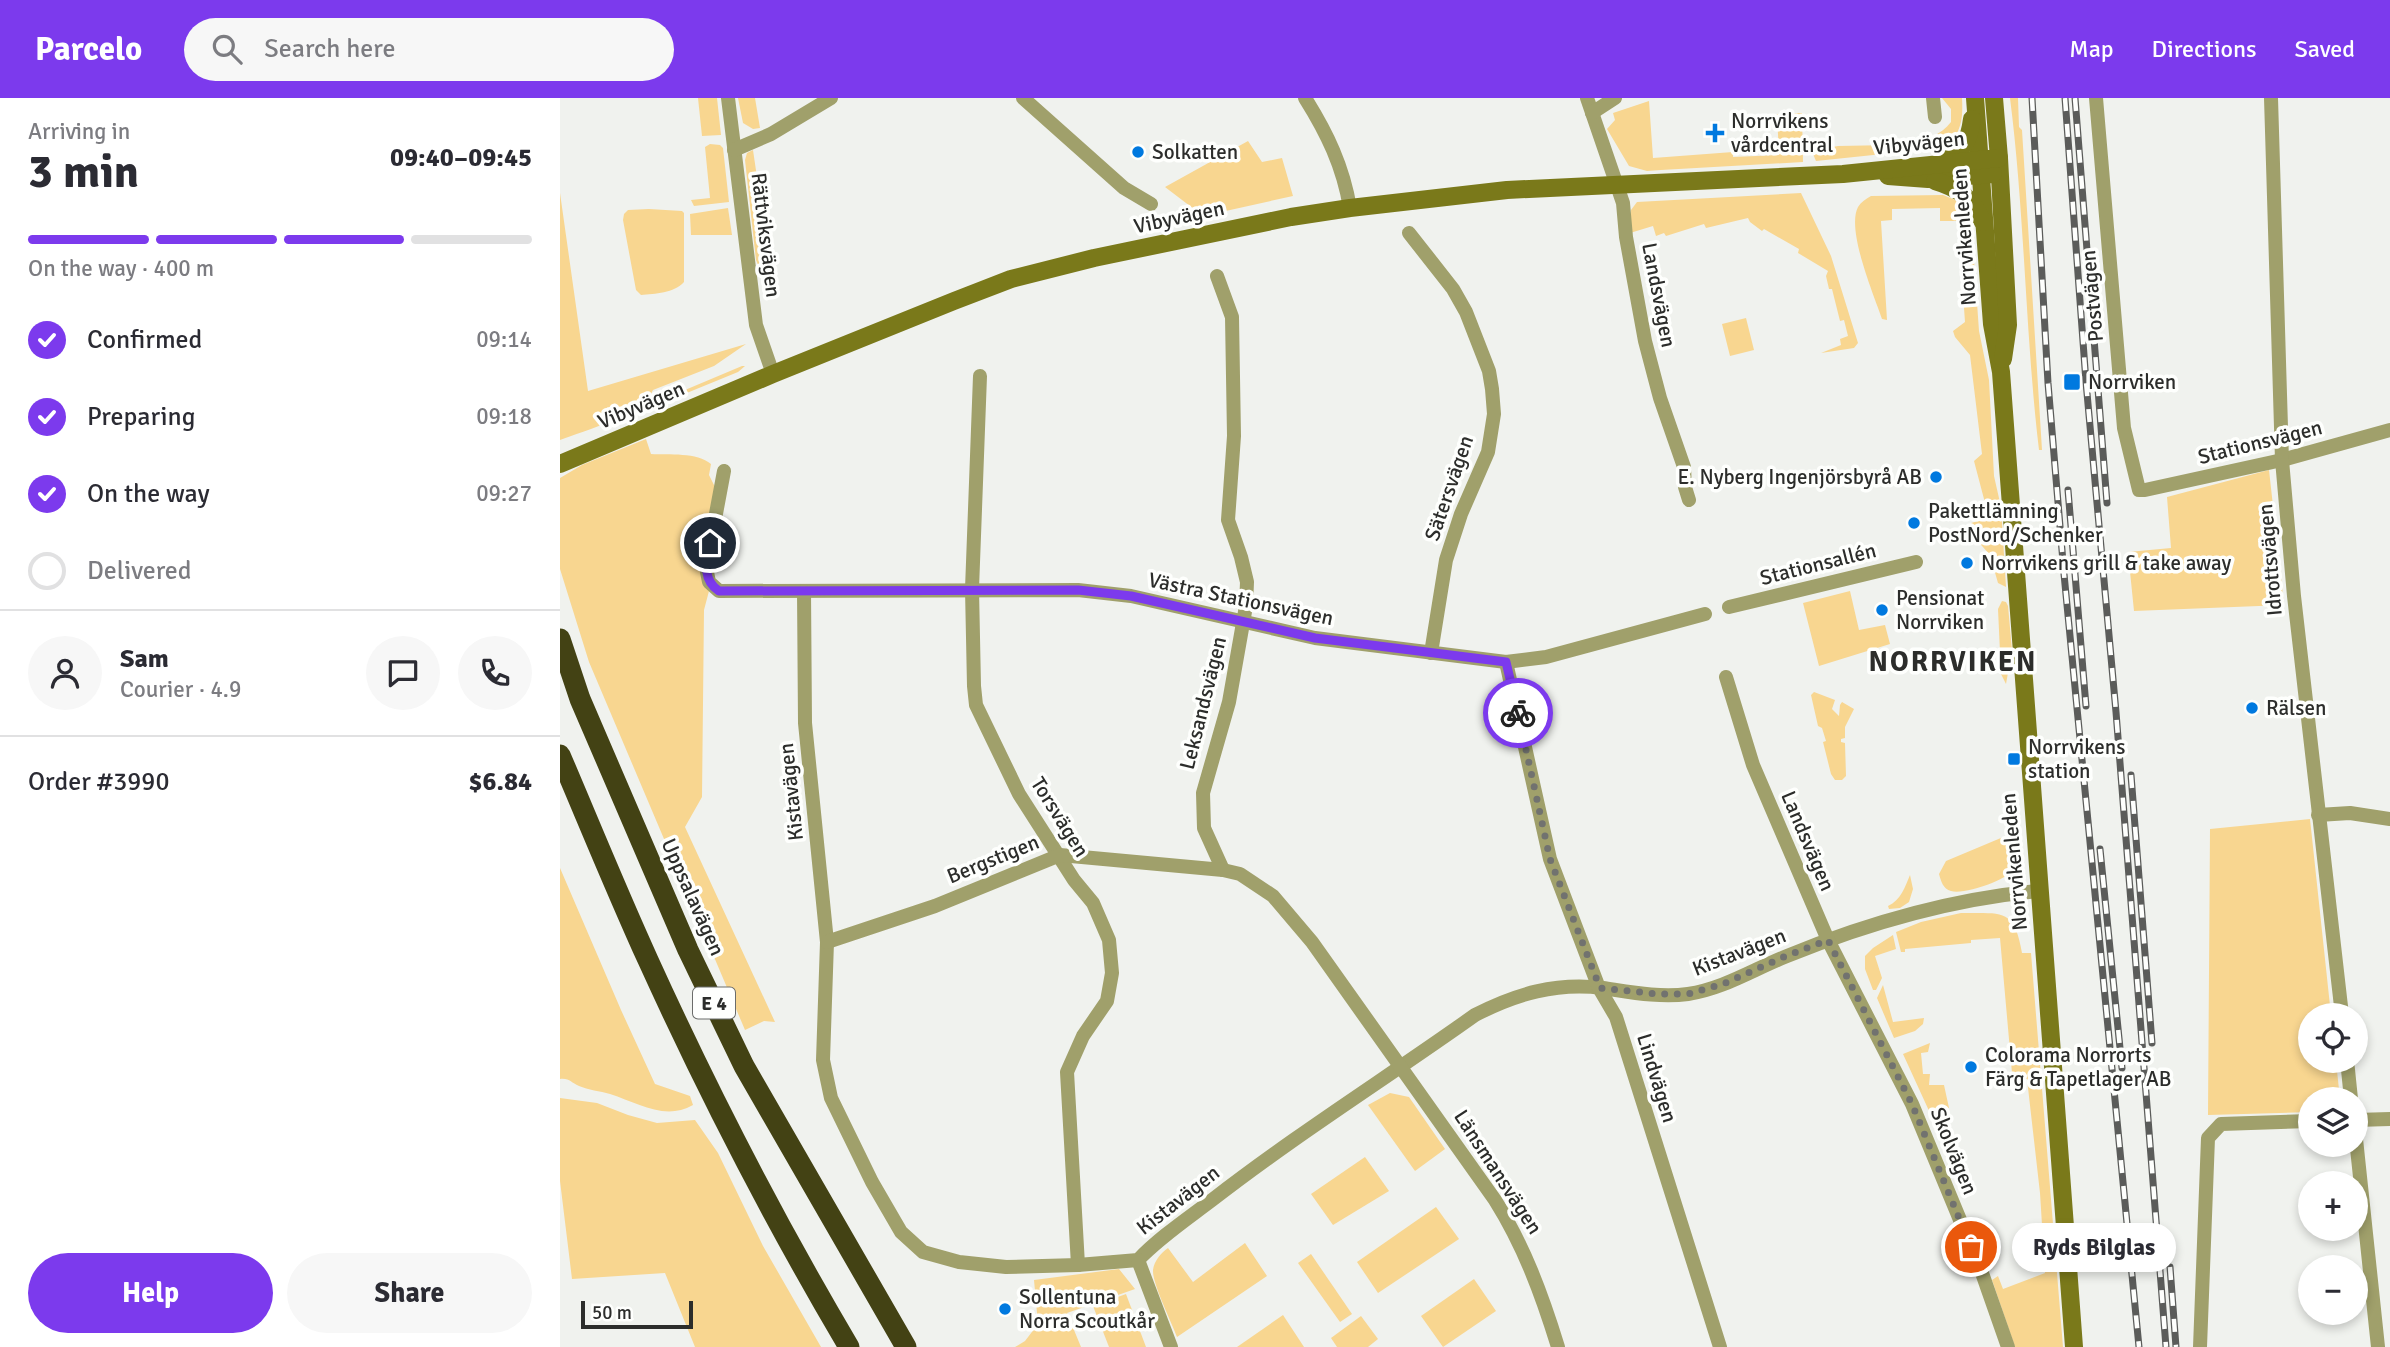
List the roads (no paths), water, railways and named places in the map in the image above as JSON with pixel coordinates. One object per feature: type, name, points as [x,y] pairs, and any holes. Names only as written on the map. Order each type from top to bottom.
[{"type":"highway","name":"Uppsalavägen","points":[[560,639],[580,699],[688,950],[733,1043],[906,1347]]},
{"type":"highway","name":"E 4","points":[[560,755],[647,959],[704,1078],[805,1274],[849,1347]]},
{"type":"street","name":"Rättviksvägen","points":[[728,98],[756,325],[773,374]]},
{"type":"street","points":[[734,150],[771,134],[831,98]]},
{"type":"street","points":[[1023,98],[1124,188],[1151,204]]},
{"type":"street","points":[[1304,98],[1327,133],[1346,184],[1350,208]]},
{"type":"street","name":"Landsvägen","points":[[1587,98],[1623,203],[1626,237],[1645,341],[1660,398],[1684,467],[1689,500]]},
{"type":"street","points":[[1592,113],[1615,98]]},
{"type":"street","points":[[1933,98],[1935,117]]},
{"type":"street","points":[[1939,162],[1957,154],[1966,142],[1975,98]]},
{"type":"street","name":"Norrvikenleden","points":[[1975,98],[1991,167],[2008,325],[2001,372]]},
{"type":"street","name":"Norrvikenleden","points":[[1994,98],[1985,227],[1992,324],[2001,372],[2074,1347]]},
{"type":"street","name":"Postvägen","points":[[2096,98],[2124,428],[2139,490]]},
{"type":"street","name":"Idrottsvägen","points":[[2272,98],[2282,460],[2294,596],[2341,1003]]},
{"type":"street","name":"Vibyvägen","points":[[560,464],[773,374],[1011,279],[1094,258],[1291,217],[1507,190],[1843,174],[1939,162],[1991,167]]},
{"type":"street","name":"Vibyvägen","points":[[1843,174],[1928,179],[1991,167]]},
{"type":"street","points":[[1928,179],[1953,186],[1962,192],[1978,211],[1985,227]]},
{"type":"street","name":"Sätersvägen","points":[[1409,233],[1453,289],[1466,312],[1489,371],[1493,402],[1488,452],[1461,514],[1446,560],[1431,653]]},
{"type":"street","name":"Leksandsvägen","points":[[1217,276],[1232,317],[1234,436],[1228,520],[1247,582],[1243,623],[1229,702],[1203,793],[1204,828],[1223,870]]},
{"type":"street","name":"Torsvägen","points":[[980,376],[972,589],[976,705],[1019,794],[1074,880],[1093,903],[1109,940],[1112,973],[1107,1001],[1083,1036],[1067,1072],[1079,1265]]},
{"type":"street","name":"Stationsvägen","points":[[2139,490],[2145,491],[2282,460],[2390,430]]},
{"type":"street","name":"Västra Stationsvägen","points":[[724,471],[706,567],[709,582],[719,591],[1078,590],[1131,596],[1315,638],[1506,662],[1546,657],[1705,614]]},
{"type":"street","name":"Stationsallén","points":[[1729,607],[1916,562]]},
{"type":"street","name":"Kistavägen","points":[[804,591],[805,723],[827,942],[823,1060],[831,1098],[872,1182],[901,1233],[923,1252],[959,1262],[1006,1267],[1138,1260],[1156,1240],[1173,1230],[1246,1173],[1475,1015],[1531,990],[1559,987],[1600,988],[1688,994],[1723,984],[1860,928],[1933,907],[1995,895],[2038,891]]},
{"type":"street","name":"Lindvägen","points":[[1506,662],[1550,859],[1600,988],[1616,1017],[1720,1347]]},
{"type":"street","name":"Landsvägen","points":[[1726,677],[1753,765],[1828,940]]},
{"type":"street","points":[[2318,815],[2350,813],[2390,819]]},
{"type":"street","name":"Bergstigen","points":[[827,942],[935,906],[1060,855],[1223,870]]},
{"type":"street","points":[[1223,870],[1240,874],[1273,896],[1312,942],[1402,1067]]},
{"type":"street","name":"Skolvägen","points":[[1828,940],[1912,1104],[1982,1273],[2008,1347]]},
{"type":"street","name":"Länsmansvägen","points":[[1402,1067],[1513,1227],[1530,1265],[1558,1347]]},
{"type":"street","points":[[2368,1120],[2390,1119]]},
{"type":"street","points":[[2200,1347],[2208,1138],[2221,1124],[2298,1121]]},
{"type":"street","points":[[2358,1157],[2378,1347]]},
{"type":"street","points":[[1138,1260],[1171,1347]]},
{"type":"railway","points":[[2032,98],[2048,383],[2064,574],[2139,1347]]},
{"type":"railway","points":[[2065,98],[2166,1347]]},
{"type":"railway","points":[[2075,98],[2107,503]]},
{"type":"railway","points":[[2068,490],[2086,706]]},
{"type":"railway","points":[[2131,775],[2152,1043]]},
{"type":"railway","points":[[2100,849],[2122,1068]]},
{"type":"railway","points":[[2170,1267],[2176,1347]]},
{"type":"place","name":"Norrvikens vårdcentral","points":[[1715,133]]},
{"type":"place","name":"Solkatten","points":[[1138,152]]},
{"type":"place","name":"Norrviken","points":[[2072,382]]},
{"type":"place","name":"E. Nyberg Ingenjörsbyrå AB","points":[[1936,477]]},
{"type":"place","name":"Pakettlämning PostNord/Schenker","points":[[1914,523]]},
{"type":"place","name":"Norrvikens grill & take away","points":[[1967,563]]},
{"type":"place","name":"Pensionat Norrviken","points":[[1882,610]]},
{"type":"place","name":"Rälsen","points":[[2252,708]]},
{"type":"place","name":"Norrvikens station","points":[[2014,759]]},
{"type":"place","name":"Colorama Norrorts Färg & Tapetlager AB","points":[[1971,1067]]},
{"type":"place","name":"Ryds Bilglas","points":[[1971,1247]]},
{"type":"place","name":"Sollentuna Norra Scoutkår","points":[[1005,1309]]},
{"type":"district","name":"NORRVIKEN","points":[[1953,661]]}]
